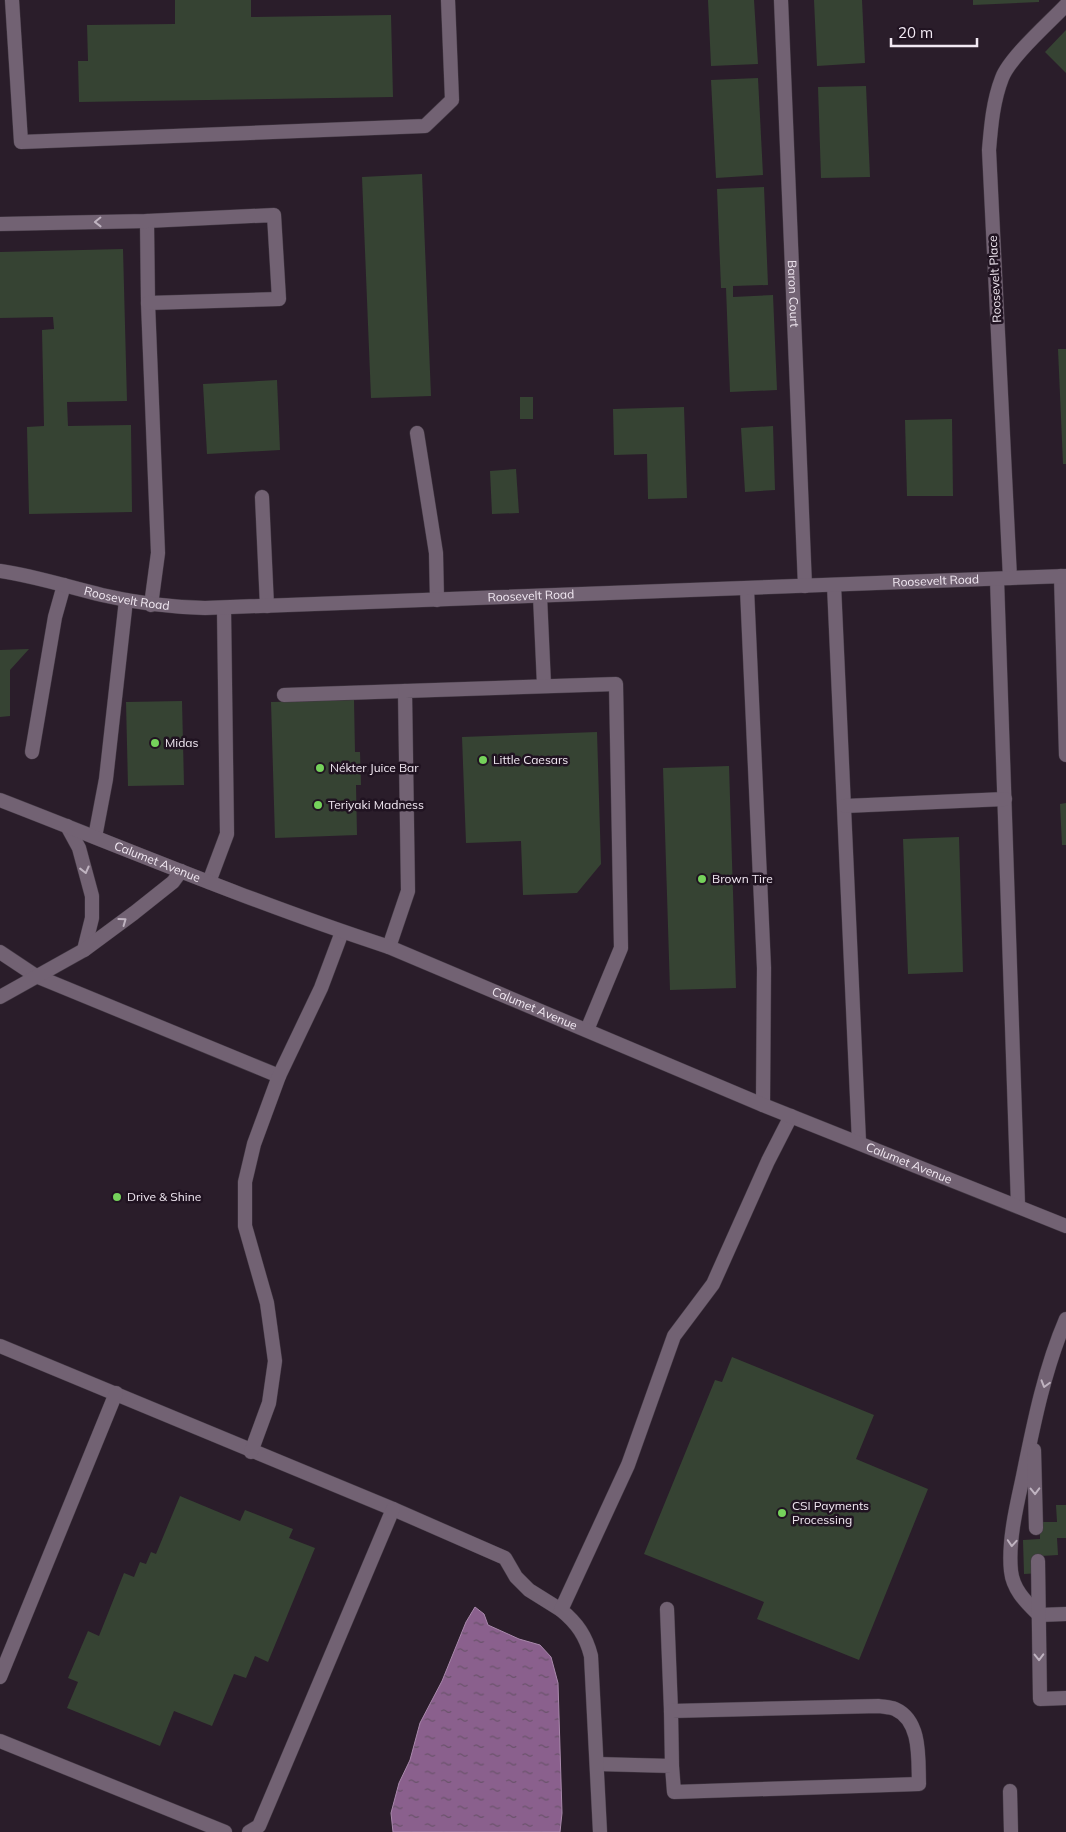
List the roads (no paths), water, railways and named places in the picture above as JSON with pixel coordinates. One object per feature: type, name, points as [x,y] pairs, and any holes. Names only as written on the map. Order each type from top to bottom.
[{"type":"street","points":[[12,0],[21,142],[425,126],[452,100],[448,0]]},
{"type":"street","name":"Baron Court","points":[[781,0],[805,586]]},
{"type":"street","name":"Roosevelt Place","points":[[1018,1205],[1004,799],[1004,578],[989,150],[993,110],[1002,76],[1019,53],[1066,5]]},
{"type":"street","points":[[0,224],[146,221],[274,215],[279,298],[148,304]]},
{"type":"street","points":[[146,221],[158,553],[151,605]]},
{"type":"street","points":[[416,433],[436,553],[437,600]]},
{"type":"street","points":[[262,496],[267,606]]},
{"type":"street","name":"Roosevelt Road","points":[[0,570],[126,600],[181,608],[224,608],[1064,576]]},
{"type":"street","points":[[1064,576],[1066,755]]},
{"type":"street","points":[[32,752],[56,617],[64,585]]},
{"type":"street","points":[[834,585],[859,1142]]},
{"type":"street","points":[[747,588],[764,968],[763,1105]]},
{"type":"street","points":[[540,596],[544,685]]},
{"type":"street","points":[[95,837],[106,779],[126,600]]},
{"type":"street","points":[[209,882],[227,834],[224,608]]},
{"type":"street","points":[[284,695],[616,684],[621,948],[587,1030]]},
{"type":"street","points":[[389,947],[408,891],[405,691]]},
{"type":"street","points":[[845,806],[1004,799]]},
{"type":"street","name":"Calumet Avenue","points":[[0,800],[209,882],[342,932],[389,947],[763,1105],[1018,1205],[1066,1226]]},
{"type":"street","points":[[67,826],[79,848],[92,896],[92,918],[84,950]]},
{"type":"street","points":[[0,997],[84,950],[173,882],[181,871]]},
{"type":"street","points":[[251,1452],[269,1403],[275,1362],[266,1303],[245,1226],[245,1182],[254,1144],[279,1076],[321,988],[342,932]]},
{"type":"street","points":[[0,952],[36,976],[279,1076]]},
{"type":"street","points":[[561,1610],[628,1465],[674,1336],[713,1284],[768,1161],[792,1116]]},
{"type":"street","points":[[1066,1320],[1062,1339],[1034,1425],[1016,1510],[1011,1572],[1018,1594],[1039,1615],[1066,1614]]},
{"type":"street","points":[[0,1346],[116,1393],[251,1452],[393,1509],[505,1558],[516,1576],[529,1590],[561,1610],[577,1625],[588,1645],[591,1656],[600,1832]]},
{"type":"street","points":[[0,1677],[116,1393]]},
{"type":"street","points":[[1034,1425],[1036,1528]]},
{"type":"street","points":[[249,1832],[259,1826],[393,1509]]},
{"type":"street","points":[[1038,1561],[1040,1699],[1066,1698]]},
{"type":"street","points":[[667,1609],[674,1792],[919,1784],[917,1744],[913,1729],[906,1717],[894,1709],[879,1706],[671,1711]]},
{"type":"street","points":[[0,1741],[225,1832]]},
{"type":"street","points":[[597,1764],[672,1766]]},
{"type":"street","points":[[1010,1792],[1011,1832]]},
{"type":"water","points":[[475,1607],[484,1614],[488,1625],[519,1639],[540,1645],[551,1657],[558,1683],[562,1813],[560,1832],[393,1832],[391,1813],[399,1783],[410,1760],[420,1723],[442,1681],[466,1622]]},
{"type":"place","name":"Midas","points":[[155,743]]},
{"type":"place","name":"Little Caesars","points":[[483,760]]},
{"type":"place","name":"Nékter Juice Bar","points":[[320,768]]},
{"type":"place","name":"Teriyaki Madness","points":[[318,805]]},
{"type":"place","name":"Brown Tire","points":[[702,879]]},
{"type":"place","name":"Drive & Shine","points":[[117,1197]]},
{"type":"place","name":"CSI Payments Processing","points":[[782,1513]]}]
